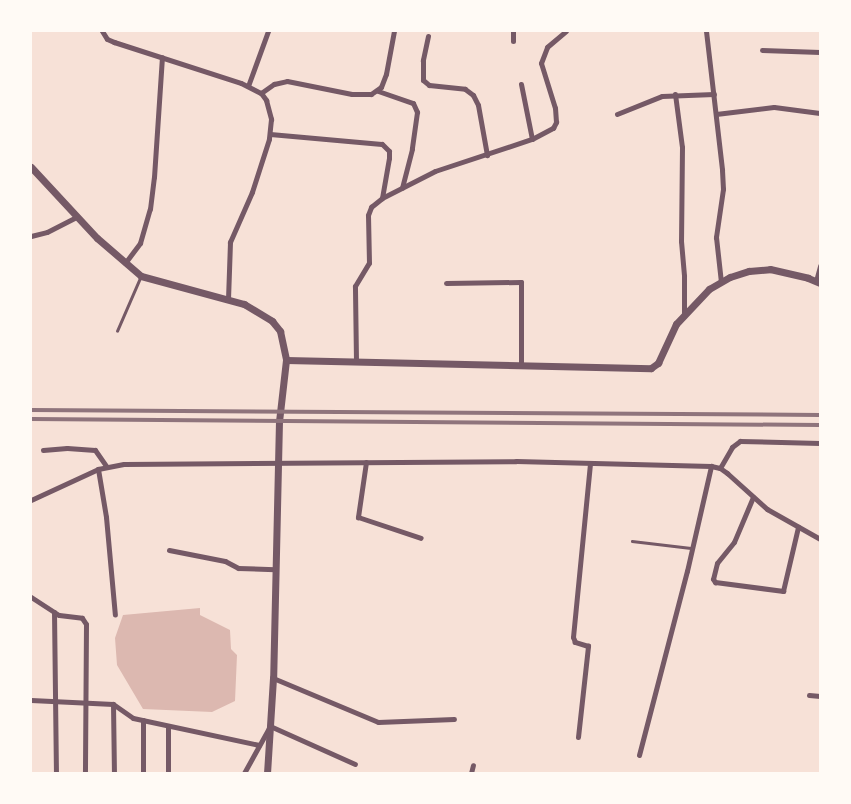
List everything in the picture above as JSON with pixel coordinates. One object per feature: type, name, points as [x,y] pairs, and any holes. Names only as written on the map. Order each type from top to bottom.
[{"type":"street","points":[[102,31],[107,39],[248,86],[260,93],[268,108],[271,119],[270,134],[252,192],[230,242],[228,299]]},
{"type":"street","points":[[248,86],[268,31]]},
{"type":"street","points":[[378,91],[386,74],[394,31]]},
{"type":"street","points":[[513,31],[513,42]]},
{"type":"street","points":[[356,362],[355,286],[369,263],[368,216],[371,207],[382,198],[435,171],[487,155],[548,132],[556,122],[555,108],[540,63],[547,47],[566,31]]},
{"type":"street","points":[[706,31],[723,189],[716,237],[721,282]]},
{"type":"street","points":[[428,36],[423,60],[423,80],[430,85],[470,90],[478,105],[487,155]]},
{"type":"street","points":[[762,50],[820,52]]},
{"type":"street","points":[[125,263],[140,243],[150,209],[162,57]]},
{"type":"street","points":[[260,93],[274,84],[286,81],[361,96],[378,91],[413,103],[417,112],[412,149],[402,188]]},
{"type":"street","points":[[521,84],[532,139]]},
{"type":"street","points":[[675,94],[682,147],[681,241],[684,276],[684,316]]},
{"type":"street","points":[[617,114],[662,96],[714,94]]},
{"type":"street","points":[[716,114],[774,107],[820,113]]},
{"type":"street","points":[[270,134],[382,144],[389,151],[390,158],[382,198]]},
{"type":"street","points":[[31,167],[77,217],[141,276],[244,304],[272,321],[280,331],[286,360],[279,421],[273,678],[267,773]]},
{"type":"street","points":[[31,236],[47,232],[77,217]]},
{"type":"street","points":[[286,360],[656,366],[676,324],[709,289],[721,282],[750,271],[770,269],[818,282],[820,266]]},
{"type":"street","points":[[446,283],[521,282],[522,365]]},
{"type":"street","points":[[720,468],[732,447],[740,441],[820,443]]},
{"type":"street","points":[[42,450],[67,448],[95,450],[106,466]]},
{"type":"street","points":[[31,500],[106,466],[516,461],[711,466],[720,468],[767,509],[820,539]]},
{"type":"street","points":[[366,462],[358,517],[421,538]]},
{"type":"street","points":[[578,737],[588,646],[575,642],[573,637],[590,464]]},
{"type":"street","points":[[639,755],[693,548],[711,466]]},
{"type":"street","points":[[98,469],[107,525],[115,615]]},
{"type":"street","points":[[753,497],[734,542],[717,563],[715,582],[783,592],[798,527]]},
{"type":"street","points":[[169,550],[225,561],[238,568],[275,569]]},
{"type":"street","points":[[31,597],[54,612],[84,620],[85,773]]},
{"type":"street","points":[[54,612],[56,773]]},
{"type":"street","points":[[273,678],[378,722],[454,719]]},
{"type":"street","points":[[809,695],[820,696]]},
{"type":"street","points":[[31,700],[113,704],[131,717],[259,745]]},
{"type":"street","points":[[113,704],[114,773]]},
{"type":"street","points":[[143,720],[143,773]]},
{"type":"street","points":[[168,726],[168,773]]},
{"type":"street","points":[[244,773],[270,726]]},
{"type":"street","points":[[270,726],[355,764]]},
{"type":"street","points":[[471,773],[473,765]]},
{"type":"lane","points":[[116,331],[131,294],[141,276]]},
{"type":"lane","points":[[632,541],[693,548]]},
{"type":"shaded area","points":[[200,608],[200,615],[230,630],[231,649],[237,655],[235,701],[212,712],[143,709],[117,665],[115,638],[123,615]]},
{"type":"railway","points":[[31,410],[820,415]]},
{"type":"railway","points":[[31,419],[820,425]]}]
